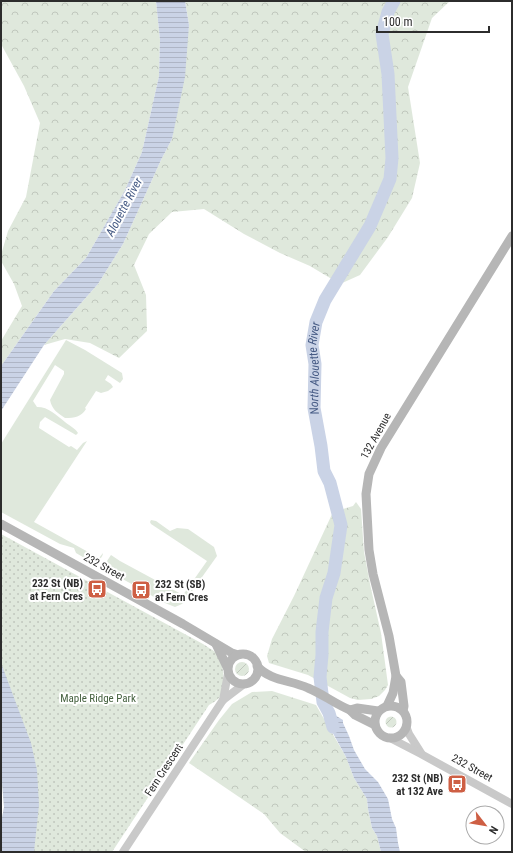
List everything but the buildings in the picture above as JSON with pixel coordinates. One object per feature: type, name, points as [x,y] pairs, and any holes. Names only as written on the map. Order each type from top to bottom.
[{"type":"main road","name":"132 Avenue","points":[[387,706],[394,693],[396,676],[389,636],[369,550],[366,494],[369,474],[380,448],[512,236]]},
{"type":"main road","name":"232 Street","points":[[1,524],[238,655]]},
{"type":"main road","points":[[216,644],[231,679],[234,682],[239,684],[278,679]]},
{"type":"main road","points":[[228,671],[230,662],[233,658],[244,654],[249,656],[255,660],[258,671],[256,676],[248,683]]},
{"type":"main road","points":[[257,666],[267,674],[278,679],[305,686],[375,725]]},
{"type":"main road","name":"132 Avenue","points":[[396,676],[401,682],[404,706],[403,711]]},
{"type":"main road","points":[[347,709],[357,708],[378,711],[387,706],[393,706],[403,711],[406,716],[407,721],[404,731],[400,735],[390,738],[380,734],[375,725],[375,718],[378,711]]},
{"type":"street","name":"Fern Crescent","points":[[223,700],[228,671]]},
{"type":"street","name":"Fern Crescent","points":[[123,852],[223,700],[248,683]]},
{"type":"street","points":[[406,726],[421,754]]},
{"type":"street","name":"232 Street","points":[[390,738],[512,804]]},
{"type":"green space","points":[[1,1],[156,1],[160,40],[159,76],[142,152],[125,190],[86,258],[54,291],[1,366],[1,341],[22,306],[14,284],[1,261],[1,255],[8,231],[26,197],[40,123],[24,86],[1,44]]},
{"type":"green space","points":[[185,1],[450,1],[432,18],[408,87],[420,163],[412,198],[388,237],[360,275],[340,284],[310,266],[280,253],[244,234],[204,209],[172,212],[149,234],[134,265],[146,295],[147,331],[119,358],[90,343],[65,339],[44,345],[98,284],[123,244],[172,139],[189,25]]},
{"type":"green space","points":[[66,340],[122,373],[123,379],[120,383],[108,375],[105,380],[113,387],[108,391],[101,393],[96,391],[82,414],[75,417],[65,418],[54,409],[50,400],[64,374],[64,371],[55,365],[33,401],[37,407],[45,408],[52,412],[74,428],[78,433],[76,435],[45,417],[40,422],[39,428],[69,447],[71,446],[77,450],[87,441],[34,522],[99,558],[103,553],[97,562],[93,563],[76,553],[74,548],[60,544],[1,512],[1,444]]},
{"type":"green space","points":[[356,502],[361,509],[364,552],[381,633],[388,685],[379,696],[371,699],[358,700],[350,698],[308,675],[269,663],[267,656],[272,639],[294,596],[333,512],[353,506]]},
{"type":"green space","points":[[151,520],[156,521],[170,531],[177,528],[188,529],[214,547],[217,556],[182,604],[175,607],[160,601],[146,592],[148,589],[141,585],[139,588],[117,576],[118,574],[116,573],[115,575],[108,571],[105,567],[105,564],[111,555],[183,595],[207,561],[151,524]]},
{"type":"green space","name":"Maple Ridge Park","points":[[1,534],[203,644],[216,653],[221,662],[224,681],[219,698],[209,705],[112,852],[1,852],[1,824],[4,807],[1,770]]},
{"type":"green space","points":[[239,662],[245,662],[249,666],[249,672],[245,676],[239,676],[235,672],[235,666]]},
{"type":"green space","points":[[272,691],[316,705],[346,757],[354,778],[367,799],[372,828],[377,836],[381,852],[306,852],[280,833],[264,814],[189,763],[232,704],[252,692]]},
{"type":"green space","points":[[391,716],[395,718],[397,722],[395,726],[391,728],[387,726],[385,722],[387,718]]},
{"type":"water","name":"Alouette River","points":[[156,1],[185,1],[189,25],[185,77],[172,139],[123,244],[98,284],[44,345],[1,411],[1,366],[54,291],[86,258],[125,190],[142,152],[159,76],[160,40]]},
{"type":"water","points":[[1,663],[31,743],[37,770],[39,805],[34,852],[1,852],[1,824],[4,807],[1,770]]},
{"type":"water","points":[[325,709],[343,720],[354,750],[365,769],[378,782],[388,799],[392,819],[396,828],[400,852],[381,852],[377,836],[372,828],[367,799],[354,778],[346,757],[324,717]]},
{"type":"waterway","name":"North Alouette River","points":[[333,727],[329,713],[323,702],[320,677],[322,632],[326,598],[334,573],[341,525],[330,483],[324,471],[314,408],[315,364],[312,345],[316,322],[325,300],[370,226],[390,179],[392,158],[388,74],[382,34],[388,12],[394,1]]},
{"type":"place","name":"232 St (NB) at Fern Cres","points":[[97,589]]},
{"type":"place","name":"232 St (SB) at Fern Cres","points":[[141,590]]},
{"type":"place","name":"232 St (NB) at 132 Ave","points":[[457,784]]}]
